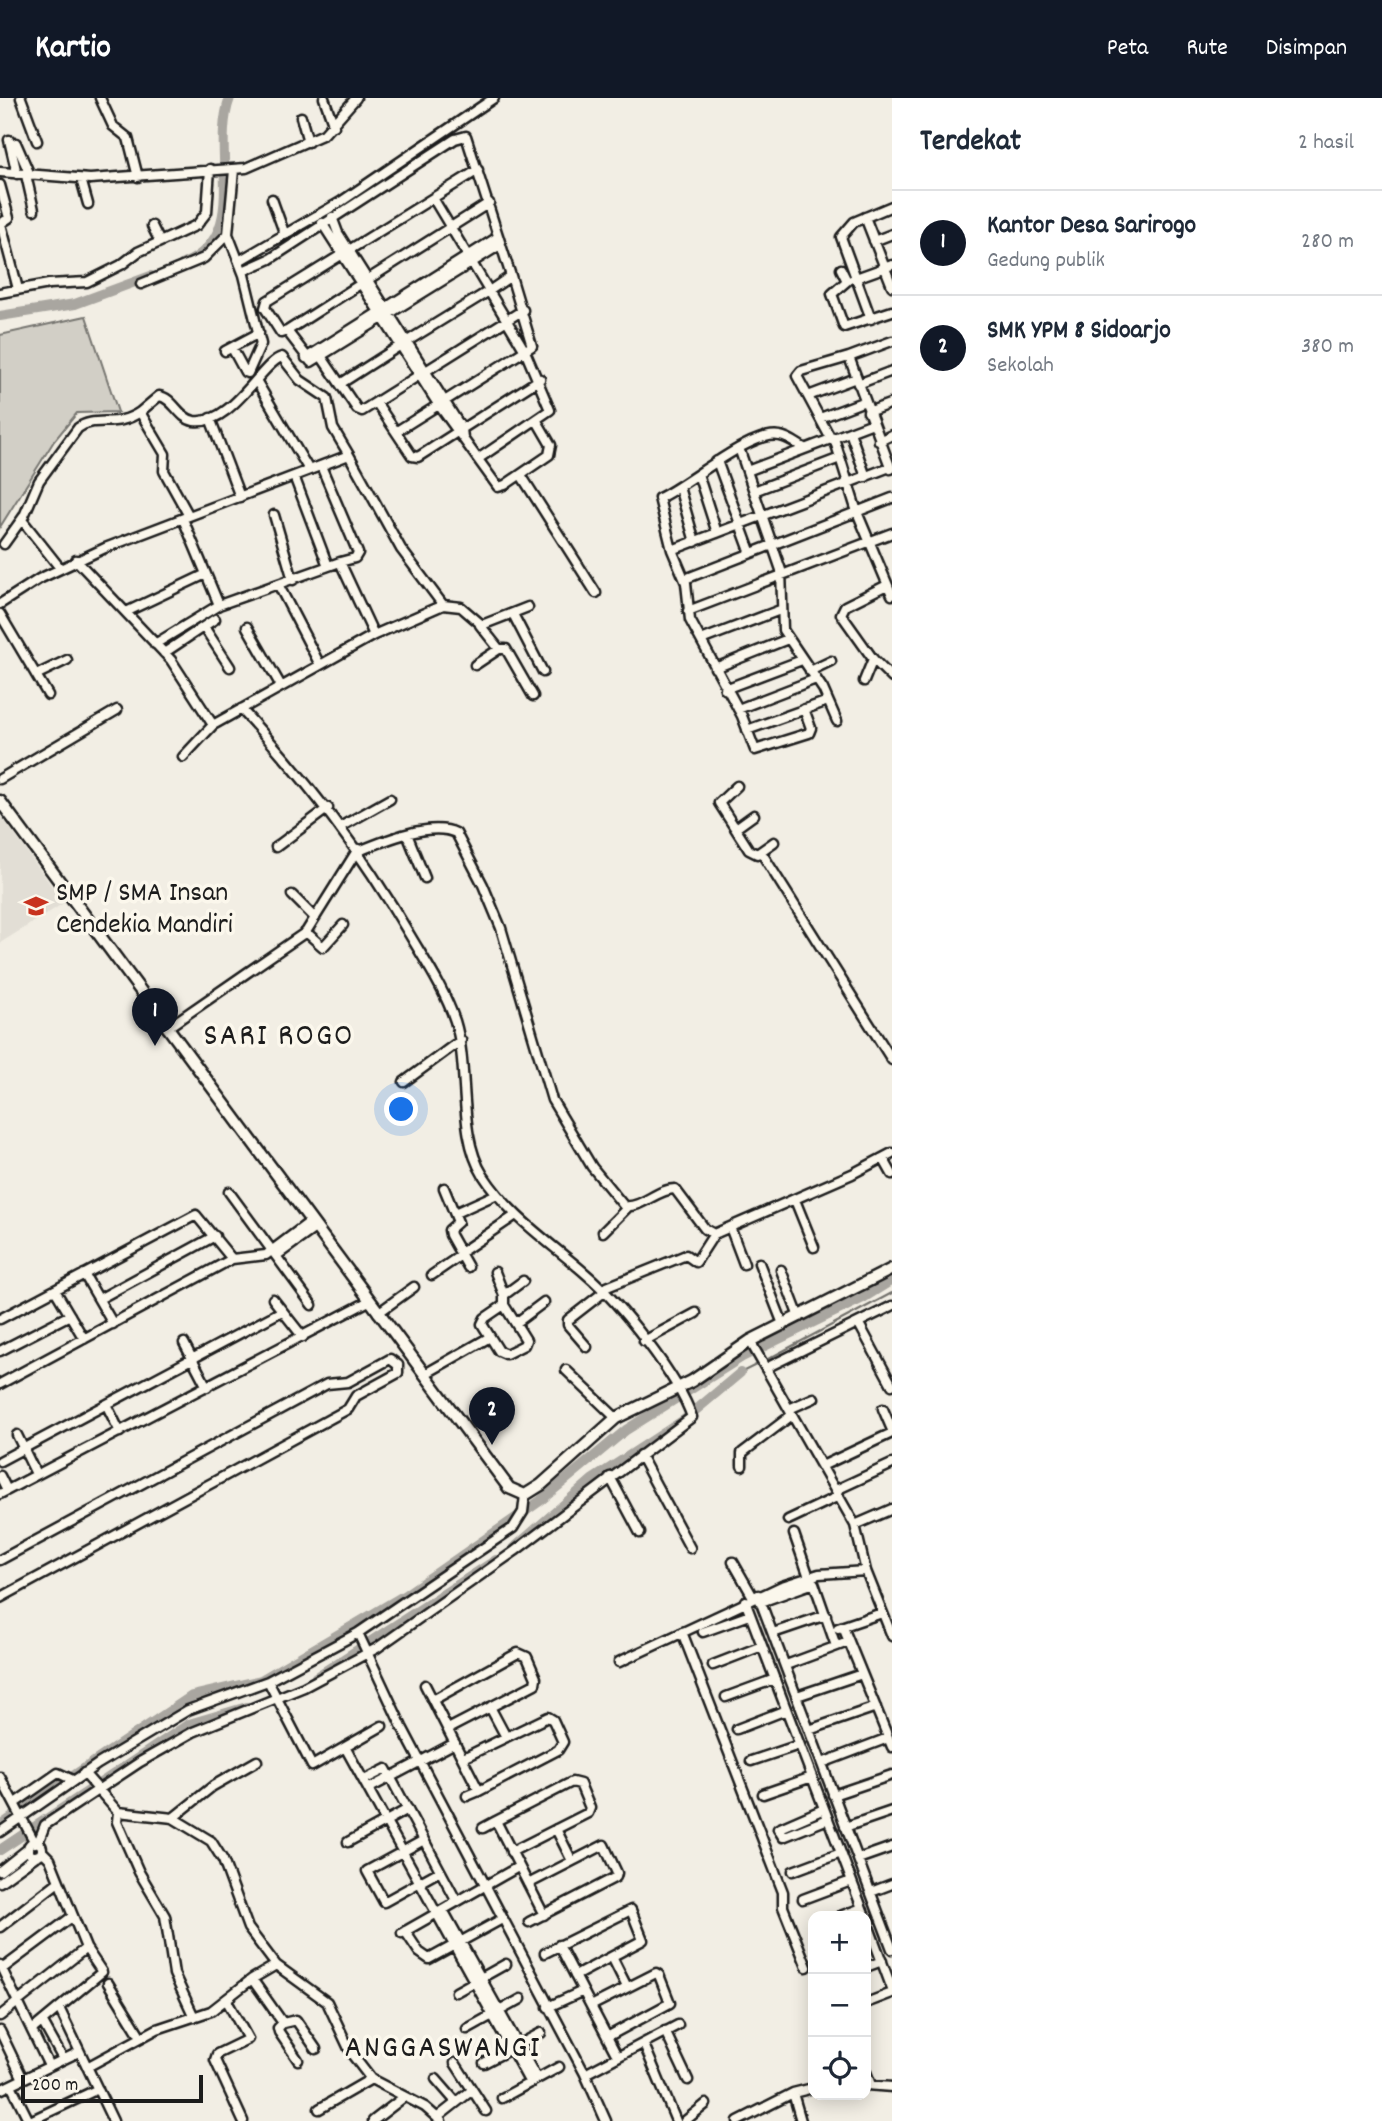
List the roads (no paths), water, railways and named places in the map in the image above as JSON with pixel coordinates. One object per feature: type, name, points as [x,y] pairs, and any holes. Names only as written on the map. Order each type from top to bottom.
[{"type":"main road","points":[[0,801],[509,1488],[525,1495],[541,1485],[616,1418],[679,1391],[783,1324],[892,1269]]},
{"type":"street","points":[[21,98],[37,141]]},
{"type":"street","points":[[100,98],[113,126],[128,138],[138,177]]},
{"type":"street","points":[[324,98],[334,126]]},
{"type":"street","points":[[0,172],[81,178],[138,177],[246,168],[308,142],[334,126],[356,98]]},
{"type":"street","points":[[239,261],[342,201],[494,98]]},
{"type":"street","points":[[301,117],[308,142]]},
{"type":"street","points":[[243,273],[270,259],[322,223],[462,136],[470,140],[532,342],[525,351],[397,431]]},
{"type":"street","points":[[24,174],[13,141],[34,210]]},
{"type":"street","points":[[0,293],[87,282],[197,225],[205,217],[212,169]]},
{"type":"street","points":[[233,169],[228,234],[243,273],[259,333],[261,346],[248,373],[229,349],[259,333]]},
{"type":"street","points":[[478,170],[267,301],[265,308],[277,330],[281,333],[287,331],[489,203]]},
{"type":"street","points":[[81,178],[88,204]]},
{"type":"street","points":[[0,185],[9,218],[0,224],[18,289]]},
{"type":"street","points":[[433,198],[525,351],[540,379],[550,410],[478,459]]},
{"type":"street","points":[[272,199],[285,234]]},
{"type":"street","points":[[871,319],[851,279],[841,237],[850,225],[892,206]]},
{"type":"street","points":[[332,217],[335,235]]},
{"type":"street","points":[[865,217],[888,266],[892,286]]},
{"type":"street","points":[[322,223],[335,235],[440,402],[498,487],[545,459],[552,449],[537,421]]},
{"type":"street","points":[[152,226],[160,242]]},
{"type":"street","points":[[141,284],[204,258],[228,234]]},
{"type":"street","points":[[874,241],[892,234]]},
{"type":"street","points":[[306,358],[499,241]]},
{"type":"street","points":[[888,266],[851,279],[832,294],[842,326],[849,328],[892,311]]},
{"type":"street","points":[[841,269],[851,279]]},
{"type":"street","points":[[340,384],[511,276]]},
{"type":"street","points":[[321,356],[360,411],[523,310]]},
{"type":"street","points":[[287,331],[311,362],[384,312]]},
{"type":"street","points":[[892,341],[799,372],[797,378],[832,438],[868,542],[892,595]]},
{"type":"street","points":[[672,550],[891,466],[879,441],[849,357]]},
{"type":"street","points":[[4,544],[22,520],[39,481],[78,428],[87,423],[120,423],[162,396],[186,418],[197,421],[210,418],[245,396],[276,359],[284,359],[300,380],[327,398],[333,428],[401,549],[443,605]]},
{"type":"street","points":[[808,396],[892,371]]},
{"type":"street","points":[[376,402],[415,457],[461,433],[540,379]]},
{"type":"street","points":[[257,382],[309,470]]},
{"type":"street","points":[[820,418],[864,401]]},
{"type":"street","points":[[868,412],[892,403]]},
{"type":"street","points":[[140,412],[165,454],[163,471],[186,518],[204,575],[219,605]]},
{"type":"street","points":[[210,418],[240,497]]},
{"type":"street","points":[[747,471],[873,423]]},
{"type":"street","points":[[850,432],[866,477]]},
{"type":"street","points":[[804,449],[775,435],[739,448],[658,500],[672,550],[685,579],[688,611],[757,751],[810,731],[804,709]]},
{"type":"street","points":[[879,441],[892,435]]},
{"type":"street","points":[[739,448],[782,575],[781,626],[816,680],[837,722]]},
{"type":"street","points":[[0,604],[76,560],[349,455]]},
{"type":"street","points":[[754,491],[840,458]]},
{"type":"street","points":[[718,461],[750,551]]},
{"type":"street","points":[[155,643],[219,605],[355,558],[358,553],[321,466]]},
{"type":"street","points":[[698,474],[717,533]]},
{"type":"street","points":[[521,475],[596,593]]},
{"type":"street","points":[[294,476],[328,566]]},
{"type":"street","points":[[679,487],[695,542]]},
{"type":"street","points":[[685,579],[772,542],[892,498]]},
{"type":"street","points":[[274,515],[293,580]]},
{"type":"street","points":[[22,520],[60,568]]},
{"type":"street","points":[[688,611],[892,533]]},
{"type":"street","points":[[76,560],[176,667],[213,725]]},
{"type":"street","points":[[340,562],[374,635]]},
{"type":"street","points":[[881,572],[892,568]]},
{"type":"street","points":[[126,612],[204,575]]},
{"type":"street","points":[[887,585],[841,610],[844,621],[873,659],[892,678]]},
{"type":"street","points":[[279,586],[320,665]]},
{"type":"street","points":[[183,757],[213,725],[374,635],[443,605],[461,607],[499,649]]},
{"type":"street","points":[[480,625],[528,607]]},
{"type":"street","points":[[701,640],[780,610]]},
{"type":"street","points":[[0,614],[48,695]]},
{"type":"street","points":[[513,614],[543,672]]},
{"type":"street","points":[[164,653],[215,619]]},
{"type":"street","points":[[204,627],[230,667]]},
{"type":"street","points":[[247,627],[281,686]]},
{"type":"street","points":[[715,668],[788,639]]},
{"type":"street","points":[[475,665],[505,648],[533,696]]},
{"type":"street","points":[[864,681],[873,659]]},
{"type":"street","points":[[36,675],[67,660]]},
{"type":"street","points":[[726,689],[802,660]]},
{"type":"street","points":[[810,671],[831,661]]},
{"type":"street","points":[[738,709],[816,680]]},
{"type":"street","points":[[747,730],[828,701]]},
{"type":"street","points":[[0,779],[117,709]]},
{"type":"street","points":[[0,1882],[36,1848],[43,1827],[95,1789],[193,1732],[275,1699],[368,1651],[515,1551],[610,1477],[689,1421],[691,1415],[679,1391],[644,1341],[603,1290],[516,1215],[481,1172],[472,1151],[461,1040],[446,998],[359,850],[328,808],[242,709]]},
{"type":"street","points":[[737,786],[719,801],[751,853],[761,852],[774,842]]},
{"type":"street","points":[[342,826],[390,799]]},
{"type":"street","points":[[276,847],[328,808]]},
{"type":"street","points":[[736,828],[754,814]]},
{"type":"street","points":[[167,1028],[306,932],[359,850],[388,838],[447,830],[459,837],[501,928],[552,1100],[592,1167],[624,1206],[628,1207]]},
{"type":"street","points":[[407,834],[425,878]]},
{"type":"street","points":[[761,852],[892,1060]]},
{"type":"street","points":[[292,895],[315,918]]},
{"type":"street","points":[[306,932],[323,947],[344,925]]},
{"type":"street","points":[[404,1082],[461,1040]]},
{"type":"street","points":[[587,1347],[568,1325],[568,1320],[603,1290],[687,1254],[696,1262],[714,1234],[795,1200],[892,1153]]},
{"type":"street","points":[[883,1158],[892,1174]]},
{"type":"street","points":[[444,1188],[458,1223],[449,1233],[468,1267]]},
{"type":"street","points":[[603,1232],[628,1207],[665,1190],[675,1189],[705,1229],[714,1234]]},
{"type":"street","points":[[229,1192],[312,1305]]},
{"type":"street","points":[[455,1213],[497,1194]]},
{"type":"street","points":[[795,1200],[814,1247]]},
{"type":"street","points":[[0,1320],[196,1215],[232,1259]]},
{"type":"street","points":[[432,1275],[516,1215]]},
{"type":"street","points":[[0,1384],[232,1259],[274,1254],[313,1224]]},
{"type":"street","points":[[730,1227],[744,1264]]},
{"type":"street","points":[[99,1299],[215,1236]]},
{"type":"street","points":[[759,1263],[783,1324]]},
{"type":"street","points":[[781,1270],[799,1317]]},
{"type":"street","points":[[495,1272],[504,1295],[504,1306],[526,1340],[523,1346],[503,1354],[490,1338],[483,1321],[504,1306]]},
{"type":"street","points":[[84,1274],[113,1324]]},
{"type":"street","points":[[504,1295],[523,1281]]},
{"type":"street","points":[[378,1313],[414,1287]]},
{"type":"street","points":[[55,1290],[84,1339]]},
{"type":"street","points":[[273,1299],[303,1337]]},
{"type":"street","points":[[0,1475],[4,1492],[369,1301]]},
{"type":"street","points":[[516,1323],[544,1302]]},
{"type":"street","points":[[765,1366],[859,1324],[892,1306]]},
{"type":"street","points":[[0,1461],[282,1311]]},
{"type":"street","points":[[644,1341],[696,1313]]},
{"type":"street","points":[[0,1351],[69,1315]]},
{"type":"street","points":[[859,1324],[892,1385]]},
{"type":"street","points":[[425,1374],[490,1338]]},
{"type":"street","points":[[184,1343],[207,1387]]},
{"type":"street","points":[[751,1343],[855,1525],[866,1571],[892,1636]]},
{"type":"street","points":[[398,1365],[412,1357]]},
{"type":"street","points":[[0,1560],[327,1384],[348,1382],[390,1359],[398,1365]]},
{"type":"street","points":[[0,1598],[348,1409],[356,1396],[398,1373],[398,1365]]},
{"type":"street","points":[[566,1370],[616,1418]]},
{"type":"street","points":[[348,1382],[356,1396]]},
{"type":"street","points":[[742,1466],[742,1453],[790,1412],[814,1398]]},
{"type":"street","points":[[107,1406],[120,1432]]},
{"type":"street","points":[[822,1466],[892,1432],[883,1409]]},
{"type":"street","points":[[18,1435],[36,1474]]},
{"type":"street","points":[[640,1455],[690,1548]]},
{"type":"street","points":[[788,1520],[892,1464]]},
{"type":"street","points":[[610,1477],[640,1533]]},
{"type":"street","points":[[0,1832],[24,1819],[71,1778],[86,1776],[194,1707],[270,1685],[360,1636],[516,1525],[525,1507],[525,1495]]},
{"type":"street","points":[[855,1525],[892,1509]]},
{"type":"street","points":[[794,1534],[810,1577]]},
{"type":"street","points":[[733,1562],[773,1633],[892,1949]]},
{"type":"street","points":[[619,1662],[754,1599],[810,1577],[866,1571]]},
{"type":"street","points":[[754,1599],[813,1583],[836,1646]]},
{"type":"street","points":[[754,1599],[750,1615],[862,1911]]},
{"type":"street","points":[[831,1631],[882,1613]]},
{"type":"street","points":[[703,1632],[750,1615]]},
{"type":"street","points":[[773,1633],[826,1615]]},
{"type":"street","points":[[822,1763],[890,1742],[843,1627]]},
{"type":"street","points":[[682,1632],[783,1892],[782,1905],[807,1967]]},
{"type":"street","points":[[360,1636],[421,1762],[585,2074],[606,2121]]},
{"type":"street","points":[[786,1665],[848,1642]]},
{"type":"street","points":[[713,1665],[762,1646]]},
{"type":"street","points":[[433,1700],[523,1653],[536,1683],[448,1729]]},
{"type":"street","points":[[797,1696],[862,1674]]},
{"type":"street","points":[[726,1697],[775,1679]]},
{"type":"street","points":[[270,1685],[312,1766],[382,1726]]},
{"type":"street","points":[[425,1685],[479,1791]]},
{"type":"street","points":[[490,1707],[506,1737]]},
{"type":"street","points":[[809,1730],[876,1707]]},
{"type":"street","points":[[737,1730],[786,1710]]},
{"type":"street","points":[[463,1758],[548,1717],[553,1720],[563,1745],[467,1796]]},
{"type":"street","points":[[366,1785],[391,1777],[455,1743]]},
{"type":"street","points":[[751,1761],[799,1745]]},
{"type":"street","points":[[345,1747],[419,1882],[458,1943],[533,2081]]},
{"type":"street","points":[[173,1818],[213,1786],[257,1761]]},
{"type":"street","points":[[15,1803],[53,1776],[61,1773],[71,1778]]},
{"type":"street","points":[[833,1794],[892,1775]]},
{"type":"street","points":[[86,1776],[118,1812],[173,1818],[204,1834],[216,1847],[244,1918],[276,1965],[327,2002],[351,2053],[371,2079],[425,2107],[439,2119],[471,2091]]},
{"type":"street","points":[[0,1777],[31,1832],[36,1848],[48,1856],[86,1948],[102,1972],[32,2031]]},
{"type":"street","points":[[391,1777],[457,1902]]},
{"type":"street","points":[[763,1794],[812,1777]]},
{"type":"street","points":[[483,1828],[572,1782],[578,1783],[590,1810],[511,1852]]},
{"type":"street","points":[[348,1842],[408,1809]]},
{"type":"street","points":[[824,1810],[778,1829],[783,1837],[828,1819]]},
{"type":"street","points":[[845,1827],[892,1811]]},
{"type":"street","points":[[118,1812],[117,1822],[139,1872],[165,1916],[174,1974],[194,2017]]},
{"type":"street","points":[[496,1821],[544,1915]]},
{"type":"street","points":[[556,1829],[572,1861]]},
{"type":"street","points":[[424,1840],[367,1871],[384,1902],[440,1871]]},
{"type":"street","points":[[528,1884],[604,1845],[617,1875],[529,1922]]},
{"type":"street","points":[[858,1859],[892,1847]]},
{"type":"street","points":[[0,1871],[36,1848]]},
{"type":"street","points":[[793,1871],[841,1853]]},
{"type":"street","points":[[502,1919],[429,1959],[419,1952],[404,1932],[518,1867]]},
{"type":"street","points":[[803,1899],[851,1881]]},
{"type":"street","points":[[0,1927],[57,1883]]},
{"type":"street","points":[[870,1892],[892,1884]]},
{"type":"street","points":[[545,1953],[631,1910],[643,1940],[575,1976]]},
{"type":"street","points":[[49,2066],[1,1967],[73,1916]]},
{"type":"street","points":[[882,1924],[892,1921]]},
{"type":"street","points":[[871,1940],[882,1961],[892,1991],[871,2001]]},
{"type":"street","points":[[559,1945],[615,2052]]},
{"type":"street","points":[[0,2016],[86,1948]]},
{"type":"street","points":[[612,1957],[627,1987]]},
{"type":"street","points":[[871,1965],[882,1961]]},
{"type":"street","points":[[456,1992],[506,1964]]},
{"type":"street","points":[[87,2067],[141,2037],[227,2001],[253,1979],[276,1965]]},
{"type":"street","points":[[591,2006],[658,1974],[670,2003],[607,2037]]},
{"type":"street","points":[[253,1979],[283,2023]]},
{"type":"street","points":[[108,1983],[141,2037]]},
{"type":"street","points":[[548,2007],[583,1991]]},
{"type":"street","points":[[467,2029],[522,1999]]},
{"type":"street","points":[[227,2001],[248,2039],[217,2054],[215,2060],[243,2121]]},
{"type":"street","points":[[60,2010],[113,2121]]},
{"type":"street","points":[[298,2060],[279,2032],[278,2028],[283,2023],[296,2020],[316,2049]]},
{"type":"street","points":[[43,2023],[63,2059]]},
{"type":"street","points":[[585,2074],[678,2025]]},
{"type":"street","points":[[0,2031],[23,2079]]},
{"type":"street","points":[[665,2031],[688,2080]]},
{"type":"street","points":[[484,2063],[541,2033]]},
{"type":"street","points":[[645,2047],[676,2121]]},
{"type":"street","points":[[0,2090],[79,2052]]},
{"type":"street","points":[[455,2063],[466,2075],[471,2091],[486,2111]]},
{"type":"street","points":[[502,2098],[559,2067]]},
{"type":"street","points":[[319,2109],[371,2079]]},
{"type":"street","points":[[436,2079],[456,2102]]},
{"type":"street","points":[[11,2085],[29,2121],[98,2089]]},
{"type":"street","points":[[871,2085],[892,2087]]},
{"type":"street","points":[[738,2121],[793,2093],[808,2089]]},
{"type":"street","points":[[793,2093],[801,2121]]},
{"type":"street","points":[[373,2121],[404,2097]]},
{"type":"street","points":[[685,2121],[706,2104]]},
{"type":"street","points":[[756,2112],[760,2121]]},
{"type":"waterway","points":[[183,264],[204,251],[217,234],[223,213],[225,120],[230,98]]},
{"type":"waterway","points":[[0,316],[75,304],[151,276]]},
{"type":"waterway","points":[[27,1807],[192,1696],[261,1680],[405,1595],[540,1501],[626,1430],[742,1357],[863,1298],[892,1280]]},
{"type":"waterway","points":[[766,1360],[892,1293]]},
{"type":"waterway","points":[[740,1373],[758,1364]]},
{"type":"waterway","points":[[513,1549],[592,1480],[684,1420],[740,1373]]},
{"type":"waterway","points":[[316,1677],[496,1560]]},
{"type":"waterway","points":[[0,1850],[189,1724],[247,1707]]},
{"type":"waterway","points":[[0,1826],[14,1816]]},
{"type":"place","name":"SMP / SMA Insan Cendekia Mandiri","points":[[36,906]]},
{"type":"place","name":"Kantor Desa Sarirogo","points":[[155,1046]]},
{"type":"place","name":"SMK YPM 8 Sidoarjo","points":[[492,1445]]},
{"type":"district","name":"SARI ROGO","points":[[279,1033]]},
{"type":"district","name":"ANGGASWANGI","points":[[443,2045]]}]
